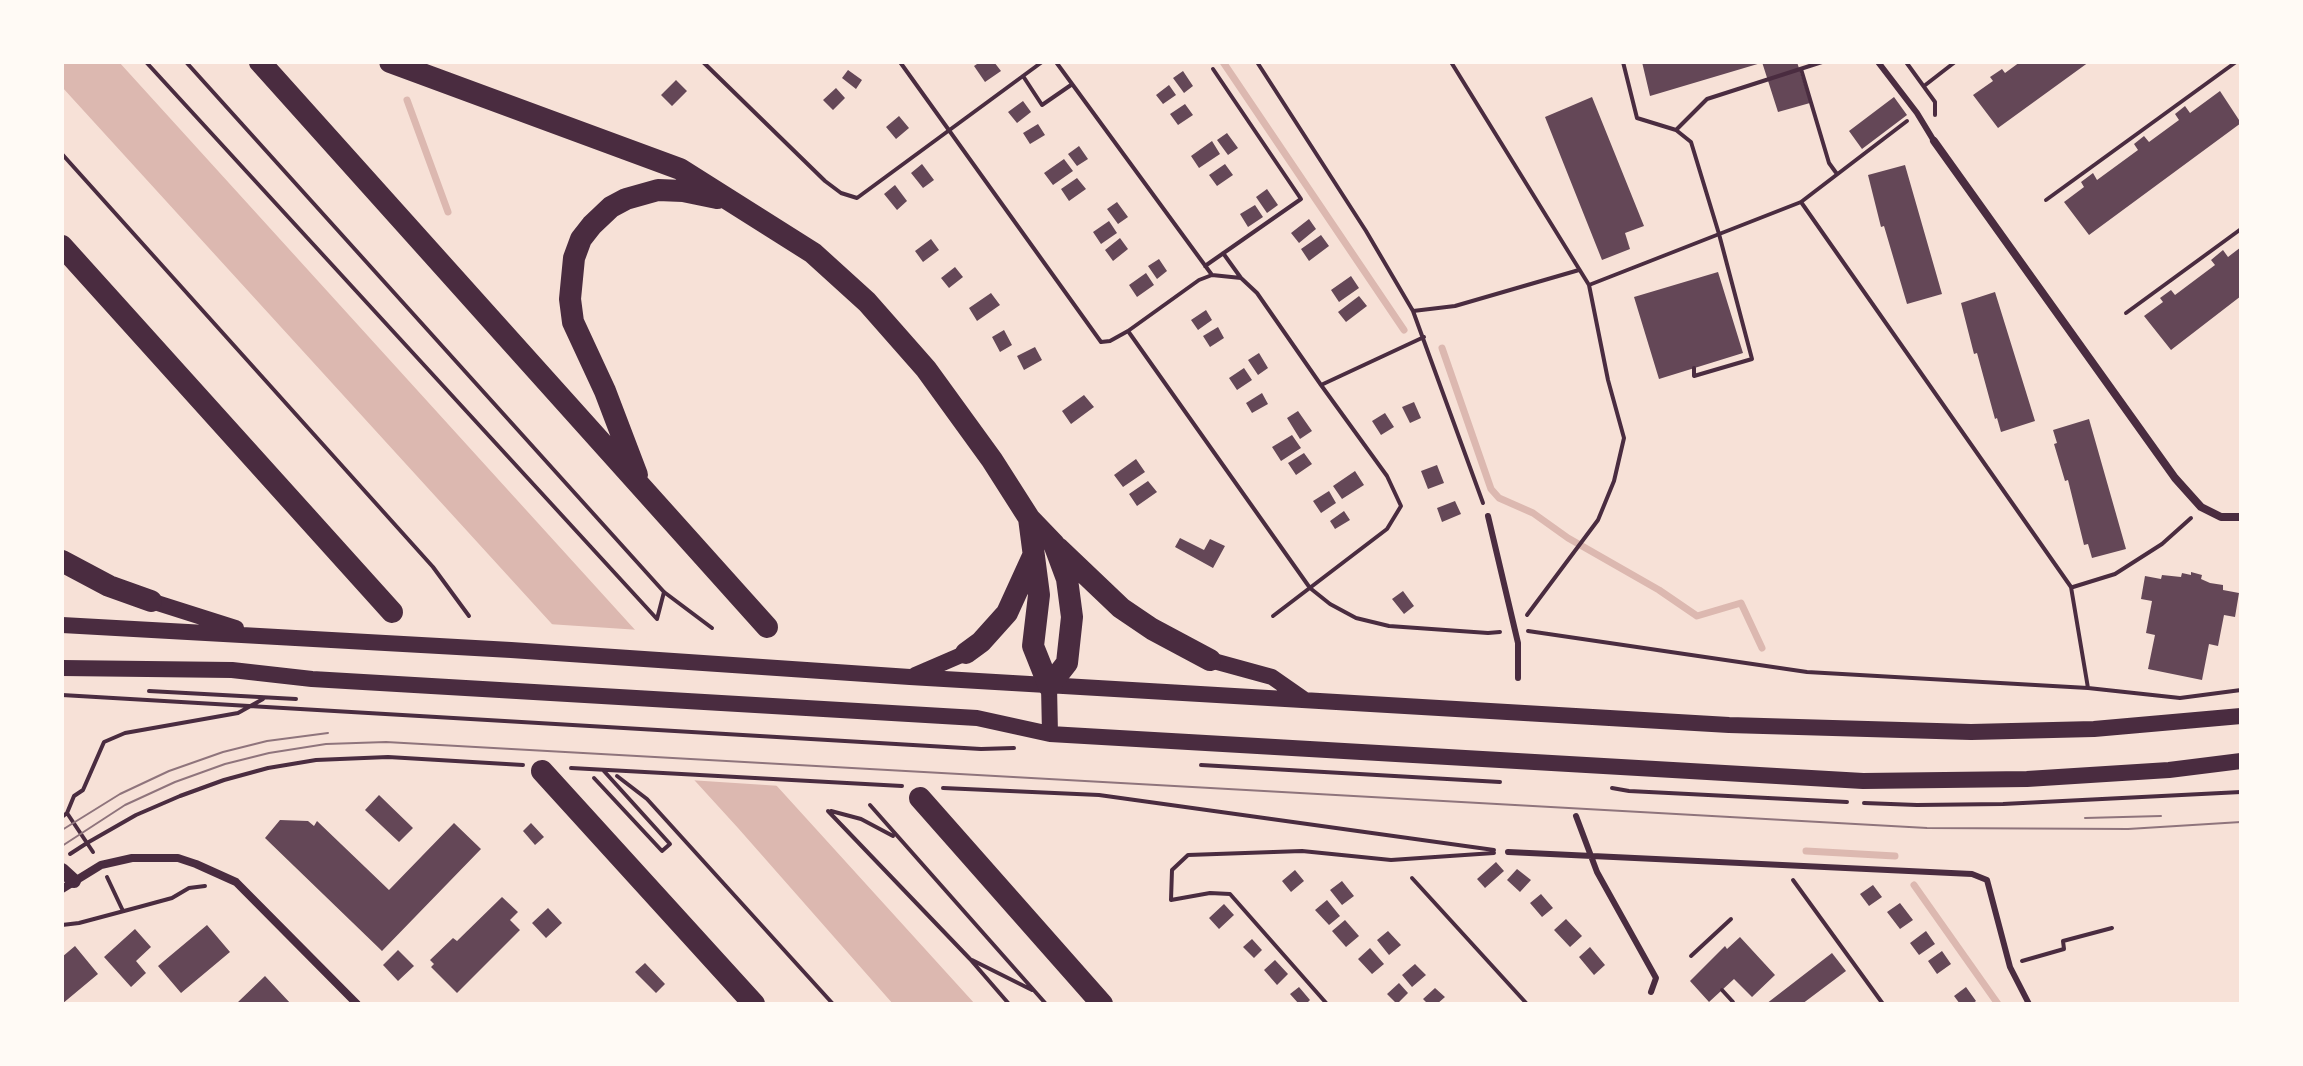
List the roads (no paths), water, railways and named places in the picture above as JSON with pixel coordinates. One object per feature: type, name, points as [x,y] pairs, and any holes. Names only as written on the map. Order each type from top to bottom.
[{"type":"highway","points":[[260,62],[767,627]]},
{"type":"highway","points":[[390,62],[680,169],[813,253],[889,325],[926,369],[992,460],[1029,518],[1054,544],[1121,608],[1152,629],[1210,660]]},
{"type":"highway","points":[[642,488],[605,391],[573,322],[570,299],[574,258],[581,239],[592,225],[611,207],[626,199],[658,190],[683,191],[732,201]]},
{"type":"highway","points":[[62,246],[392,612]]},
{"type":"highway","points":[[1029,518],[1039,595],[1033,646],[1049,686]]},
{"type":"highway","points":[[1049,686],[1067,663],[1072,617],[1067,579],[1054,544]]},
{"type":"highway","points":[[966,653],[981,642],[1007,613],[1033,555]]},
{"type":"highway","points":[[62,561],[109,586],[151,601]]},
{"type":"highway","points":[[543,768],[754,1004]]},
{"type":"highway","points":[[918,791],[1102,1004]]},
{"type":"main road","points":[[151,601],[268,637]]},
{"type":"main road","points":[[62,625],[1729,725],[1971,732],[2094,729],[2241,716]]},
{"type":"main road","points":[[910,677],[966,653]]},
{"type":"main road","points":[[1210,660],[1272,677],[1306,701]]},
{"type":"main road","points":[[62,668],[232,670],[312,679],[977,718],[1050,734],[1863,781],[2027,779],[2169,770],[2241,761]]},
{"type":"main road","points":[[1049,686],[1050,734]]},
{"type":"street","points":[[1934,141],[2175,478],[2201,507],[2221,517],[2241,517]]},
{"type":"street","points":[[62,870],[68,885],[101,865],[132,858],[178,858],[236,882],[357,1004]]},
{"type":"lane","points":[[1878,62],[1934,141]]},
{"type":"lane","points":[[1488,516],[1516,629],[1518,678]]},
{"type":"lane","points":[[1576,816],[1589,854],[1656,978],[1651,992]]},
{"type":"lane","points":[[1508,852],[1972,874],[1987,880],[2010,967],[2029,1004]]},
{"type":"waterway","points":[[1223,62],[1404,330]]},
{"type":"waterway","points":[[407,100],[448,212]]},
{"type":"waterway","points":[[1442,348],[1491,489],[1499,498],[1533,513],[1568,538],[1659,590],[1697,616],[1741,603],[1762,648]]},
{"type":"waterway","points":[[1806,851],[1895,856]]},
{"type":"waterway","points":[[1914,885],[1998,1004]]},
{"type":"tram line","points":[[62,830],[120,794],[169,771],[267,741],[328,733]]},
{"type":"tram line","points":[[62,846],[125,805],[225,764],[326,744],[386,742],[1927,828],[2128,829],[2241,822]]},
{"type":"tram line","points":[[2085,818],[2161,816]]}]
